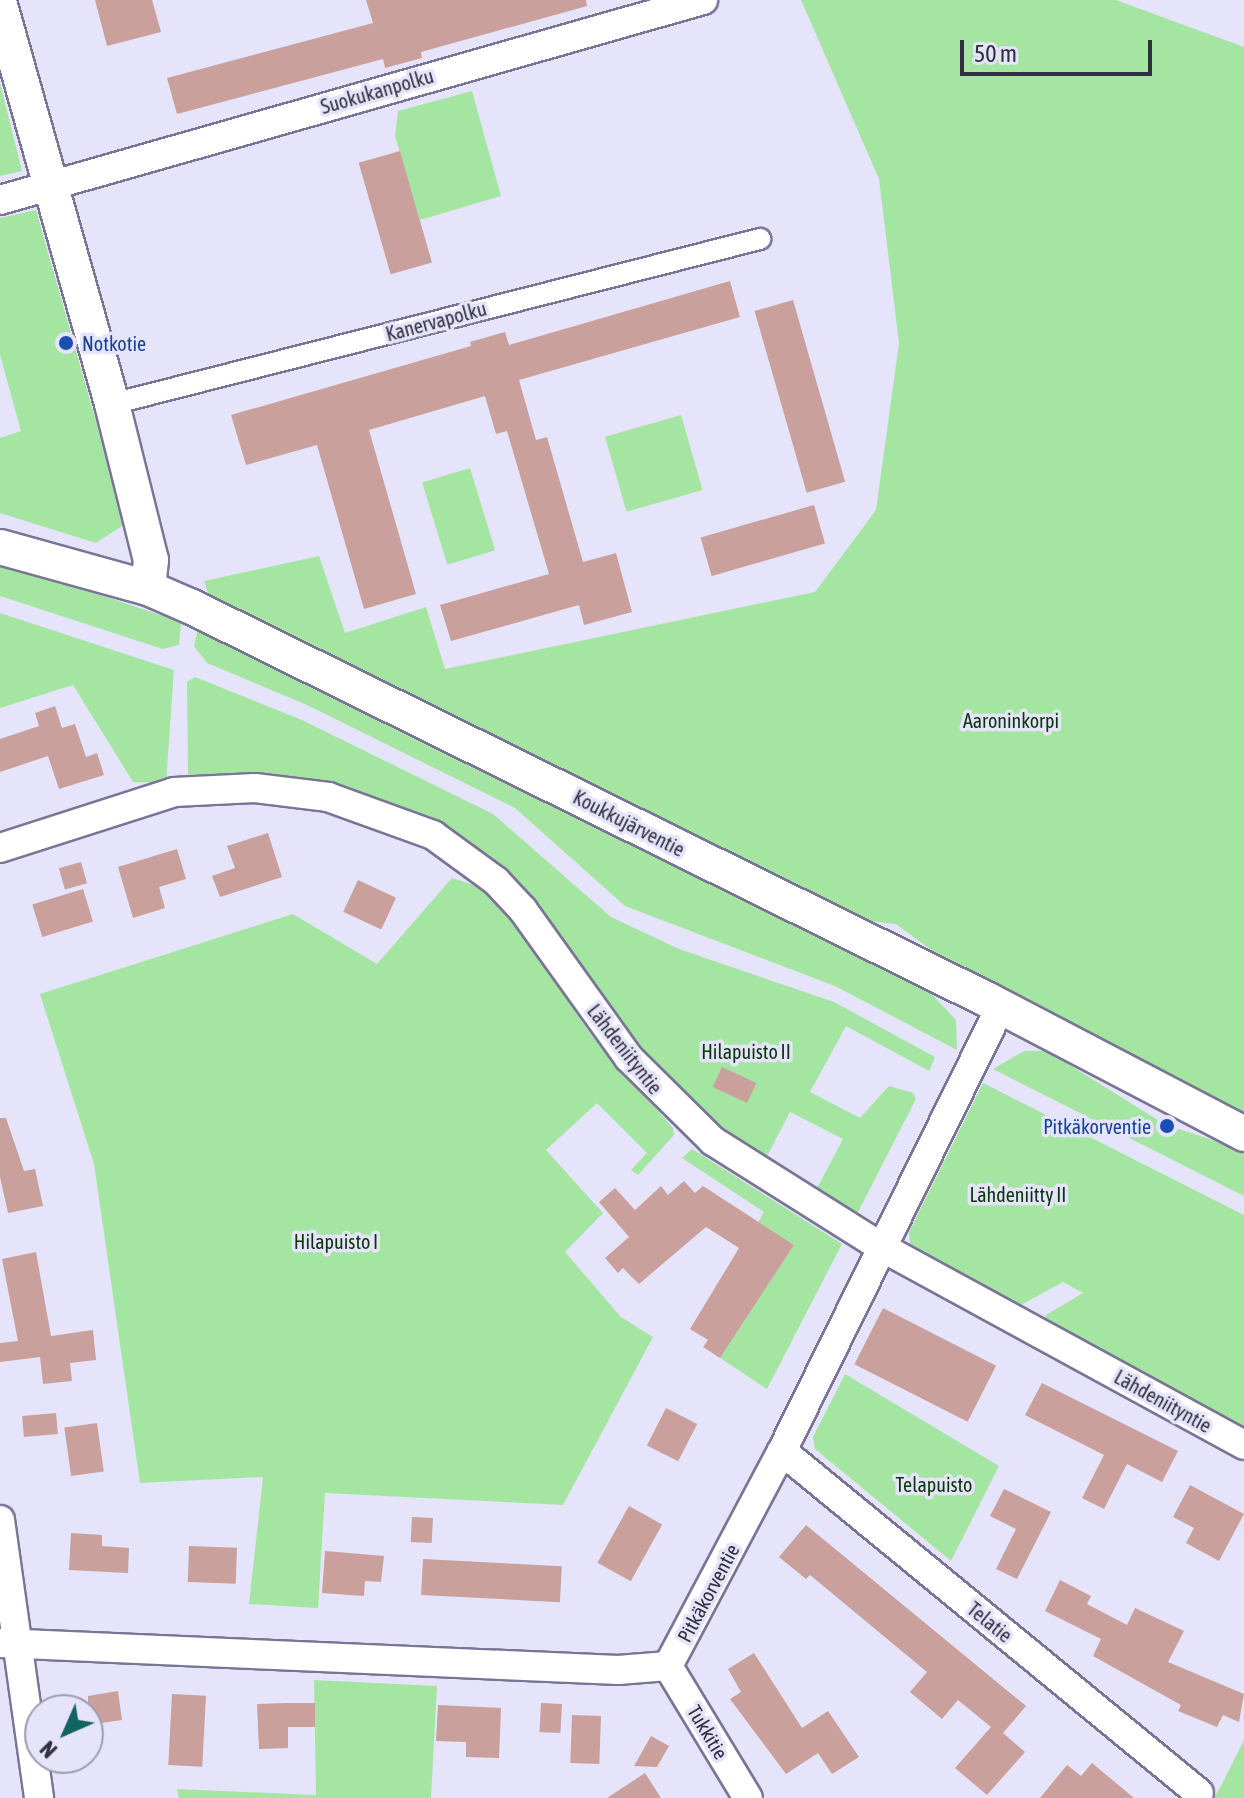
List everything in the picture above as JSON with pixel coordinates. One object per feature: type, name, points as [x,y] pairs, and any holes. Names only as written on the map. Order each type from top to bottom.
[{"type":"street","name":"Suokukanpolku","points":[[0,200],[703,0]]},
{"type":"street","points":[[0,5],[112,404],[151,560],[148,588]]},
{"type":"street","name":"Kanervapolku","points":[[112,404],[760,239]]},
{"type":"street","name":"Koukkujärventie","points":[[0,547],[148,588],[419,715],[1000,1007],[1244,1134]]},
{"type":"street","name":"Lähdeniityntie","points":[[0,848],[174,792],[291,791],[398,819],[433,835],[496,881],[549,942],[629,1058],[694,1126],[883,1248],[1244,1445]]},
{"type":"street","name":"Pitkäkorventie","points":[[9,1643],[618,1670],[668,1666],[782,1451],[1000,1007]]},
{"type":"street","name":"Telatie","points":[[782,1451],[1199,1793]]},
{"type":"street","points":[[0,1520],[9,1643],[39,1798]]},
{"type":"street","name":"Tukkitie","points":[[668,1666],[748,1798]]},
{"type":"green space","name":"Aaroninkorpi","points":[[801,0],[1116,0],[1244,47],[1244,1115],[960,971],[896,924],[850,919],[210,598],[204,581],[319,556],[345,633],[426,607],[445,669],[815,592],[876,510],[899,343],[879,179]]},
{"type":"green space","points":[[0,83],[22,171],[0,176]]},
{"type":"green space","points":[[472,91],[501,196],[420,220],[395,136],[398,111]]},
{"type":"green space","points":[[36,210],[125,524],[96,543],[0,513],[0,438],[21,431],[0,355],[0,218]]},
{"type":"green space","points":[[681,415],[702,490],[627,512],[605,437]]},
{"type":"green space","points":[[470,468],[495,550],[447,565],[422,483]]},
{"type":"green space","points":[[0,561],[181,622],[179,645],[163,649],[0,596]]},
{"type":"green space","points":[[0,613],[174,670],[166,783],[133,782],[73,685],[0,708]]},
{"type":"green space","points":[[198,629],[391,719],[928,990],[956,1020],[957,1050],[835,986],[625,906],[515,808],[307,705],[207,663],[194,646]]},
{"type":"green space","name":"Hilapuisto II","points":[[195,677],[302,720],[493,814],[611,917],[679,949],[834,1002],[935,1057],[929,1071],[846,1026],[810,1092],[860,1118],[889,1086],[913,1093],[916,1099],[856,1216],[815,1192],[843,1139],[790,1112],[764,1162],[722,1131],[629,1038],[526,894],[426,821],[362,794],[300,782],[197,780],[188,775],[187,682]]},
{"type":"green space","name":"Hilapuisto I","points":[[452,878],[486,889],[506,909],[591,1035],[673,1128],[674,1135],[638,1175],[631,1170],[647,1153],[597,1103],[546,1150],[603,1213],[565,1252],[621,1317],[653,1337],[563,1505],[325,1493],[318,1608],[249,1604],[263,1477],[140,1483],[94,1164],[40,994],[293,914],[377,964]]},
{"type":"green space","points":[[1024,1051],[1047,1051],[1166,1125],[1244,1150],[1244,1196],[993,1069]]},
{"type":"green space","name":"Lähdeniitty II","points":[[983,1083],[1244,1215],[1244,1430],[1043,1322],[1046,1315],[1083,1293],[1063,1282],[1017,1307],[918,1254],[910,1245],[909,1232]]},
{"type":"green space","points":[[692,1149],[842,1244],[767,1389],[720,1358],[794,1245],[758,1222],[764,1212],[682,1158]]},
{"type":"green space","name":"Telapuisto","points":[[845,1374],[999,1466],[951,1561],[815,1449],[813,1437]]},
{"type":"green space","points":[[314,1680],[437,1686],[431,1798],[179,1798],[177,1789],[316,1795]]},
{"type":"green space","points":[[1244,1740],[1244,1798],[1214,1798],[1222,1784]]},
{"type":"building","points":[[95,0],[152,0],[161,32],[107,46]]},
{"type":"building","points":[[366,0],[586,0],[587,6],[421,52],[422,58],[385,68],[383,59],[177,114],[167,78],[373,23]]},
{"type":"building","points":[[400,151],[432,263],[391,274],[359,163]]},
{"type":"building","points":[[730,281],[740,317],[519,380],[536,440],[547,437],[583,562],[616,553],[632,612],[584,625],[579,605],[451,641],[440,605],[549,574],[507,431],[496,434],[485,396],[369,430],[416,594],[364,609],[317,445],[246,465],[231,415],[471,346],[470,342],[505,332],[509,345]]},
{"type":"building","points":[[793,300],[845,482],[807,493],[755,311]]},
{"type":"building","points":[[814,505],[825,543],[712,576],[701,538]]},
{"type":"building","points":[[55,706],[62,728],[75,724],[86,757],[97,753],[104,775],[59,789],[48,756],[0,772],[0,739],[39,726],[35,713]]},
{"type":"building","points":[[268,833],[282,877],[220,897],[212,876],[235,868],[227,846]]},
{"type":"building","points":[[177,849],[186,879],[159,887],[165,908],[133,918],[118,867]]},
{"type":"building","points":[[81,862],[87,883],[65,889],[59,868]]},
{"type":"building","points":[[358,880],[396,898],[381,929],[343,912]]},
{"type":"building","points":[[83,889],[93,922],[42,937],[32,904]]},
{"type":"building","points":[[722,1067],[756,1083],[747,1103],[713,1087]]},
{"type":"building","points":[[0,1118],[6,1118],[24,1171],[35,1169],[43,1206],[8,1213],[0,1177]]},
{"type":"building","points":[[684,1181],[695,1193],[703,1186],[794,1245],[720,1358],[703,1347],[708,1340],[690,1329],[739,1248],[706,1227],[639,1284],[623,1268],[618,1273],[605,1258],[629,1237],[599,1202],[615,1188],[635,1210],[661,1186],[668,1195]]},
{"type":"building","points":[[36,1252],[51,1336],[93,1330],[96,1360],[70,1363],[72,1381],[43,1384],[40,1357],[0,1362],[0,1343],[18,1341],[2,1259]]},
{"type":"building","points":[[883,1308],[996,1366],[968,1422],[854,1364]]},
{"type":"building","points":[[1042,1383],[1178,1451],[1162,1482],[1127,1464],[1104,1509],[1082,1498],[1104,1455],[1025,1415]]},
{"type":"building","points":[[666,1408],[697,1424],[678,1461],[647,1445]]},
{"type":"building","points":[[56,1413],[58,1434],[24,1437],[22,1416]]},
{"type":"building","points":[[97,1423],[104,1472],[71,1476],[64,1428]]},
{"type":"building","points":[[1190,1485],[1244,1514],[1219,1561],[1186,1543],[1194,1528],[1173,1517]]},
{"type":"building","points":[[1004,1489],[1051,1512],[1017,1579],[996,1569],[1016,1529],[990,1516]]},
{"type":"building","points":[[629,1506],[662,1524],[631,1581],[597,1563]]},
{"type":"building","points":[[412,1517],[433,1518],[432,1543],[411,1542]]},
{"type":"building","points":[[806,1525],[1026,1706],[1003,1733],[1025,1752],[987,1795],[955,1768],[991,1727],[958,1700],[942,1719],[910,1692],[927,1672],[810,1575],[806,1579],[779,1557]]},
{"type":"building","points":[[71,1533],[102,1535],[102,1546],[129,1548],[128,1573],[69,1570]]},
{"type":"building","points":[[189,1546],[237,1548],[236,1584],[188,1582]]},
{"type":"building","points":[[325,1551],[384,1556],[381,1582],[365,1581],[364,1596],[322,1593]]},
{"type":"building","points":[[423,1559],[562,1566],[560,1602],[421,1595]]},
{"type":"building","points":[[1060,1580],[1091,1596],[1087,1604],[1127,1625],[1135,1608],[1184,1631],[1168,1662],[1244,1694],[1239,1722],[1223,1715],[1217,1727],[1178,1711],[1181,1705],[1093,1656],[1101,1639],[1045,1611]]},
{"type":"building","points":[[754,1653],[802,1728],[828,1711],[859,1757],[832,1774],[818,1753],[786,1774],[730,1699],[741,1692],[728,1669]]},
{"type":"building","points":[[118,1691],[122,1720],[104,1723],[104,1694],[100,1694]]},
{"type":"building","points":[[172,1694],[206,1696],[202,1767],[168,1765]]},
{"type":"building","points":[[315,1703],[315,1727],[288,1727],[288,1748],[259,1749],[257,1704]]},
{"type":"building","points":[[541,1703],[562,1704],[560,1733],[539,1732]]},
{"type":"building","points":[[438,1705],[501,1708],[499,1758],[466,1757],[466,1742],[436,1741]]},
{"type":"building","points":[[572,1715],[601,1716],[599,1764],[570,1763]]},
{"type":"building","points":[[651,1736],[669,1746],[657,1767],[634,1766]]},
{"type":"building","points":[[1092,1763],[1134,1798],[1040,1798],[1067,1765],[1081,1776]]},
{"type":"building","points":[[645,1773],[661,1798],[607,1798]]},
{"type":"place","name":"Notkotie","points":[[66,343]]},
{"type":"place","name":"Pitkäkorventie","points":[[1167,1126]]}]
